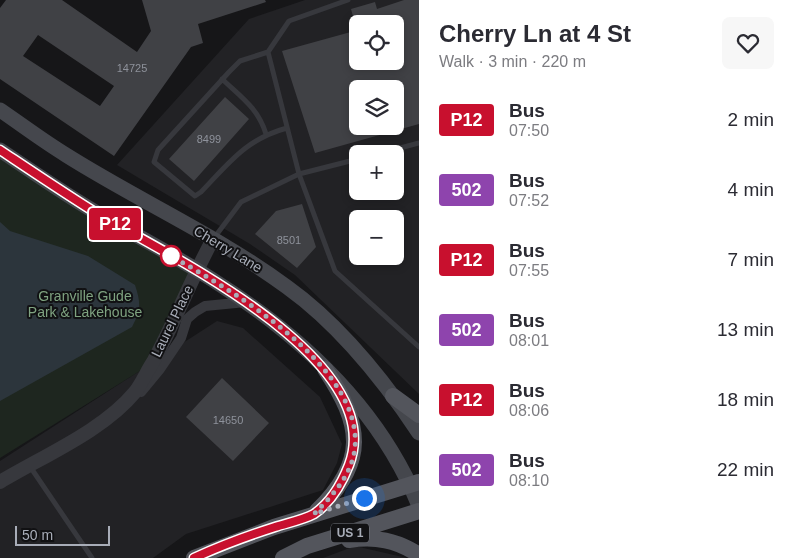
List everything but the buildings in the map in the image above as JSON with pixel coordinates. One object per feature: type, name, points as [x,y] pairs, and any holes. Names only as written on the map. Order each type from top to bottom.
[{"type":"main road","name":"Cherry Lane","points":[[0,110],[66,155],[213,239],[269,274],[308,304],[335,329],[393,396],[419,433]]},
{"type":"main road","points":[[0,150],[99,214],[196,270],[246,302],[286,333],[326,369],[366,413],[415,483],[419,506]]},
{"type":"main road","points":[[314,514],[342,481],[355,449],[354,424],[344,398],[326,369]]},
{"type":"main road","points":[[393,396],[419,415]]},
{"type":"main road","name":"US 1","points":[[194,558],[314,514],[415,483]]},
{"type":"main road","name":"US 1","points":[[283,558],[307,546],[419,511]]},
{"type":"main road","points":[[307,546],[371,538],[400,543],[419,554]]},
{"type":"street","name":"Laurel Place","points":[[0,482],[74,441],[136,391],[172,328],[196,270],[213,239]]},
{"type":"street","name":"Laurel Place","points":[[127,400],[140,393],[160,369],[181,338],[187,319],[195,312],[205,306],[246,302]]},
{"type":"lane","points":[[287,128],[266,134],[244,148],[201,192],[194,196],[154,162],[158,150],[240,61],[268,52],[289,21],[348,0]]},
{"type":"lane","points":[[268,52],[299,174],[335,271],[419,347]]},
{"type":"lane","points":[[222,80],[249,104],[261,118],[266,134]]},
{"type":"lane","points":[[404,147],[419,143]]},
{"type":"lane","points":[[213,239],[241,202],[299,174],[349,161]]},
{"type":"lane","points":[[29,465],[92,558]]},
{"type":"shaded area","points":[[305,0],[419,0],[419,394],[295,275],[250,244],[117,165],[249,19]]},
{"type":"shaded area","points":[[0,222],[10,231],[88,256],[135,285],[139,306],[132,327],[0,401]]},
{"type":"shaded area","points":[[217,321],[243,328],[320,397],[342,444],[337,463],[323,490],[186,534],[153,558],[0,558],[0,461]]},
{"type":"shaded area","points":[[355,546],[407,558],[323,558]]},
{"type":"green space","name":"Granville Gude Park & Lakehouse","points":[[0,145],[196,270],[151,364],[0,458]]},
{"type":"bus line","name":"P12","points":[[0,150],[99,214],[212,279],[246,302],[264,315],[326,369],[344,398],[354,424],[355,449],[342,481],[331,497],[314,514],[229,543],[194,558]]},
{"type":"route","points":[[171,256],[169,255],[212,279],[264,315],[326,369],[344,398],[354,424],[355,449],[342,481],[331,497],[314,514],[364,498]]}]
